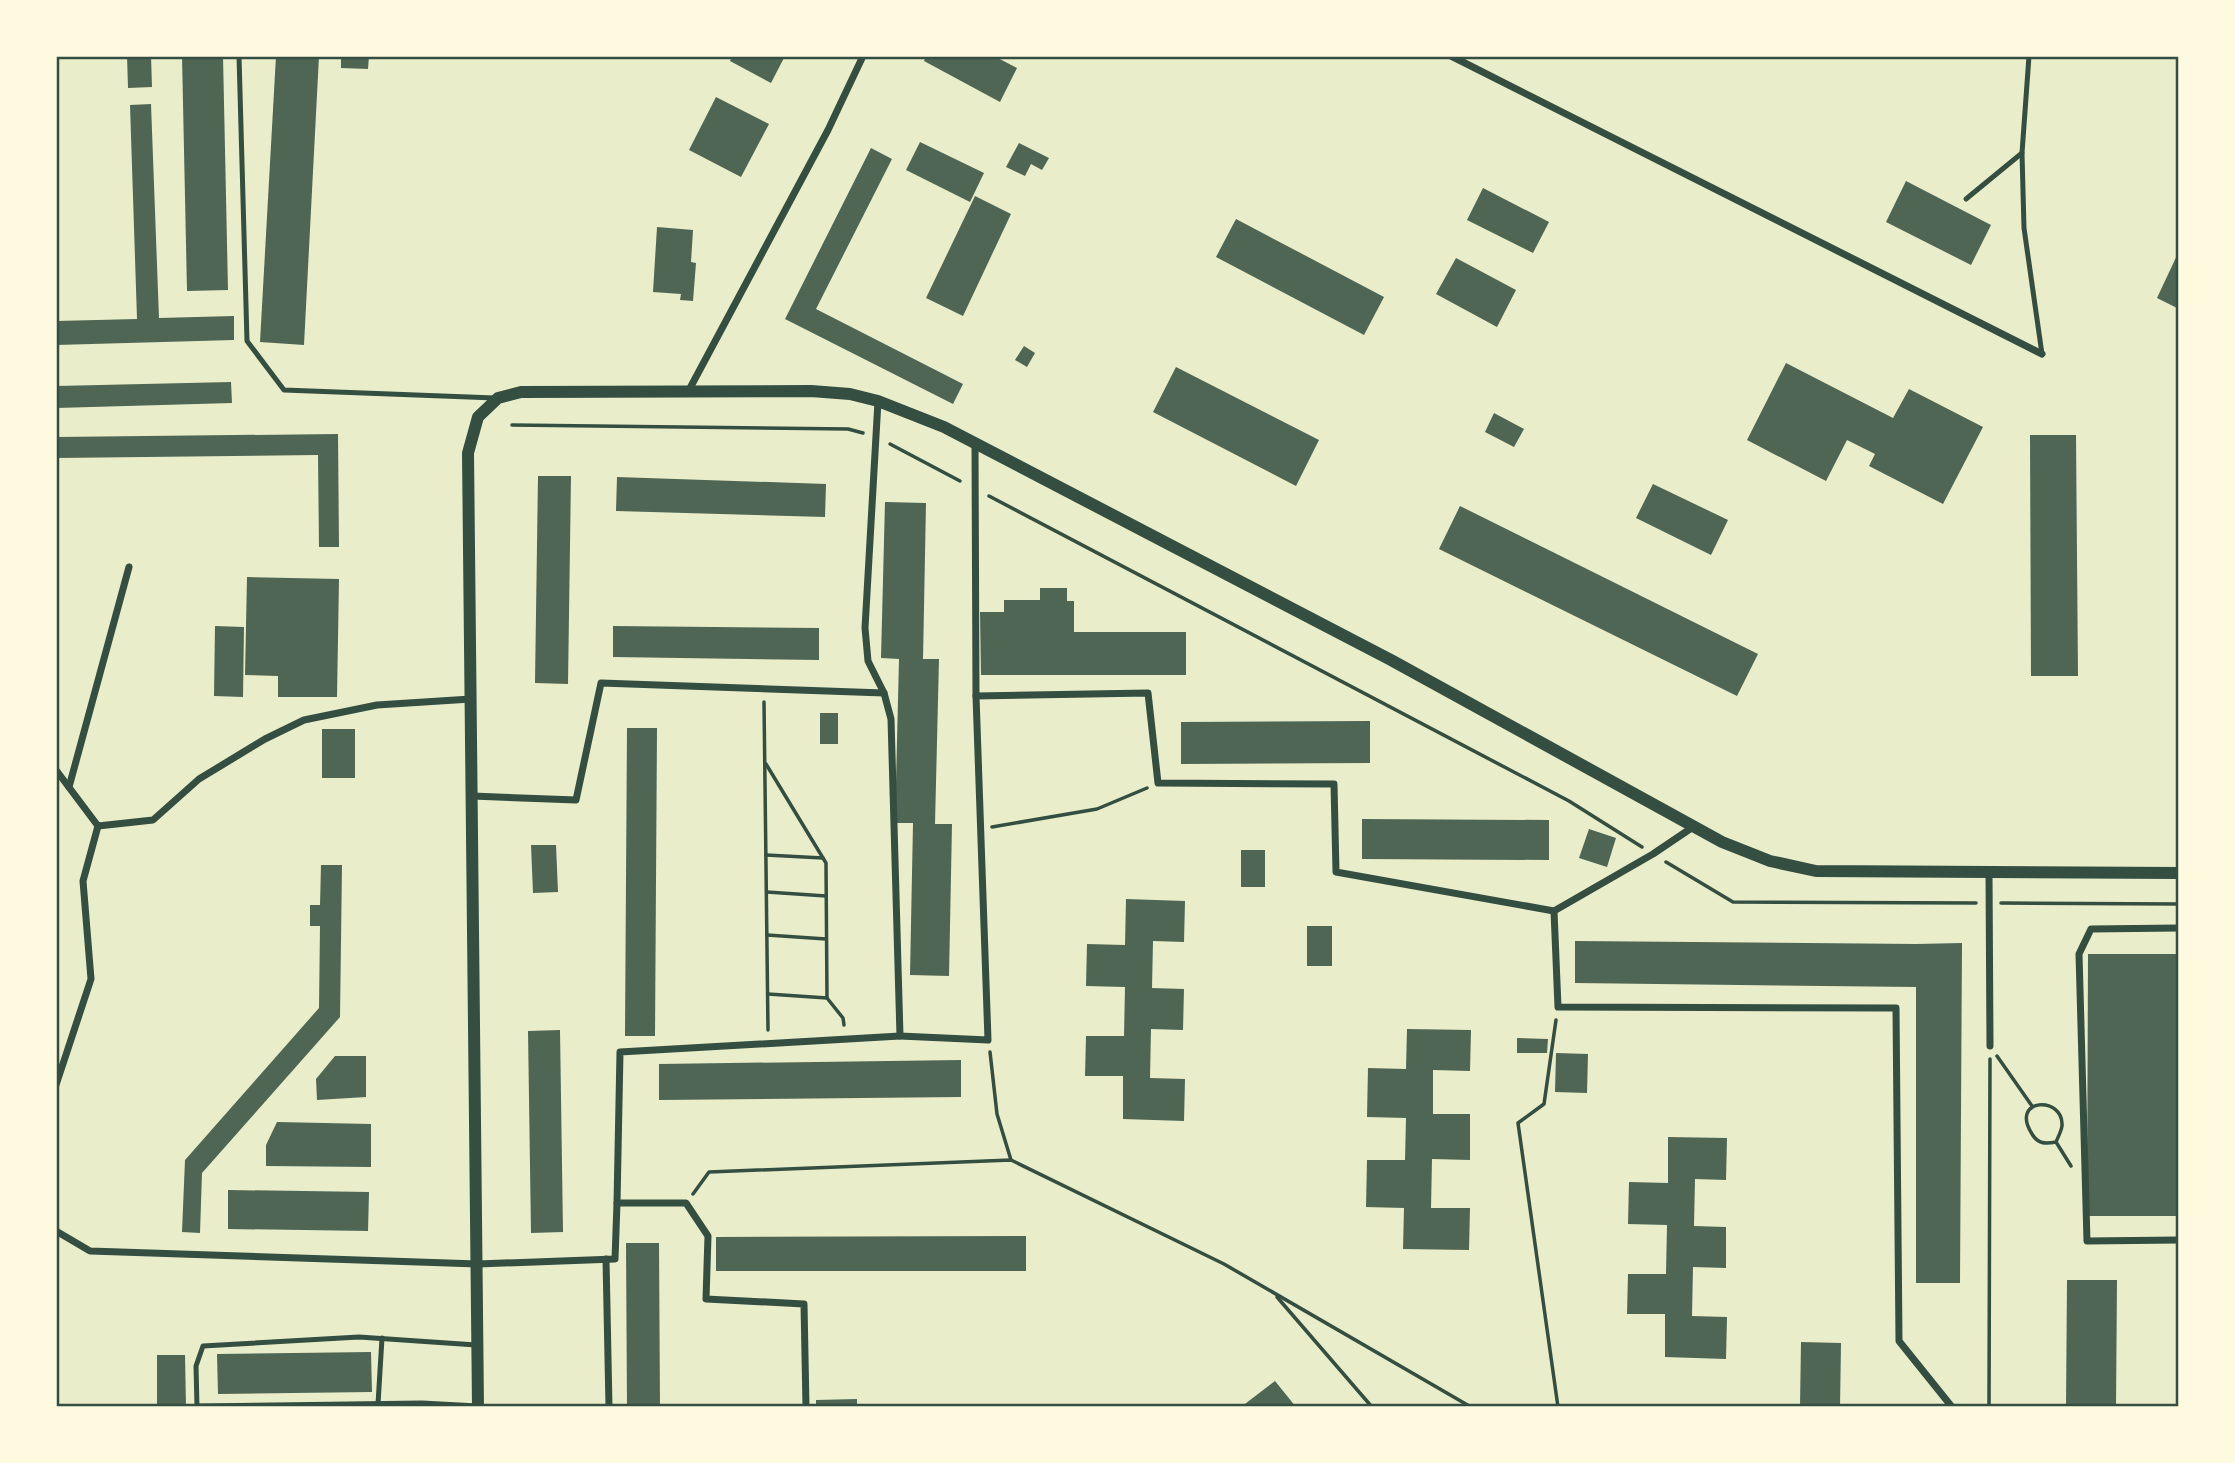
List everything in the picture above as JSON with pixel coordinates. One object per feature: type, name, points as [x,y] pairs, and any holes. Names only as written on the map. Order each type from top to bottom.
[{"type":"street","points":[[689,390],[828,130],[863,56]]},
{"type":"street","points":[[1451,56],[2042,354]]},
{"type":"street","points":[[478,1406],[468,453],[478,417],[498,398],[521,392],[689,390],[811,391],[850,394],[878,401],[923,418],[975,443],[1391,660],[1722,842],[1770,861],[1816,871],[2179,873]]},
{"type":"street","points":[[878,401],[865,628],[868,661],[884,693],[891,719],[900,1036]]},
{"type":"street","points":[[56,1231],[90,1251],[478,1264],[615,1259],[620,1052],[900,1036],[988,1040],[976,696],[975,443]]},
{"type":"street","points":[[69,787],[129,567]]},
{"type":"street","points":[[472,796],[576,800],[601,683],[884,693]]},
{"type":"street","points":[[976,696],[1148,693],[1158,783],[1334,784],[1336,873],[1554,911],[1653,854],[1694,826]]},
{"type":"street","points":[[98,826],[153,820],[199,779],[265,739],[304,720],[377,705],[471,699]]},
{"type":"street","points":[[56,770],[98,826]]},
{"type":"street","points":[[56,1084],[91,979],[83,881],[98,826]]},
{"type":"street","points":[[1989,872],[1990,1046]]},
{"type":"street","points":[[1554,911],[1558,1007],[1896,1008],[1899,1340],[1952,1407]]},
{"type":"street","points":[[2179,929],[2091,929],[2079,954],[2087,1241],[2179,1240]]},
{"type":"street","points":[[617,1203],[686,1203],[708,1236],[706,1299],[804,1304],[806,1407]]},
{"type":"street","points":[[606,1259],[609,1407]]},
{"type":"lane","points":[[240,56],[247,341],[284,390],[498,398]]},
{"type":"lane","points":[[2029,56],[2022,153],[2024,228],[2042,354]]},
{"type":"lane","points":[[1966,199],[2022,153]]},
{"type":"lane","points":[[478,1406],[422,1403],[197,1407],[196,1366],[203,1346],[359,1337],[479,1345]]},
{"type":"lane","points":[[379,1405],[382,1338]]},
{"type":"path","points":[[512,425],[849,429],[876,438],[1557,794],[1733,902],[2179,904]]},
{"type":"path","points":[[764,689],[769,1044]]},
{"type":"path","points":[[765,762],[826,863],[827,998],[843,1018],[844,1040]]},
{"type":"path","points":[[981,829],[1097,809],[1158,783]]},
{"type":"path","points":[[766,855],[822,858]]},
{"type":"path","points":[[767,892],[826,896]]},
{"type":"path","points":[[767,935],[826,939]]},
{"type":"path","points":[[768,994],[827,998]]},
{"type":"path","points":[[1558,1007],[1544,1104],[1518,1123],[1558,1407]]},
{"type":"path","points":[[988,1040],[997,1114],[1011,1160]]},
{"type":"path","points":[[1990,1046],[2032,1106]]},
{"type":"path","points":[[1989,1407],[1990,1046]]},
{"type":"path","points":[[2042,1104],[2052,1108],[2061,1118],[2062,1128],[2056,1142],[2039,1142],[2031,1133],[2027,1113],[2032,1106],[2042,1104]]},
{"type":"path","points":[[2056,1142],[2085,1188]]},
{"type":"path","points":[[686,1203],[709,1172],[1011,1160],[1224,1264],[1471,1407]]},
{"type":"path","points":[[1275,1294],[1371,1407]]},
{"type":"building","points":[[127,56],[151,56],[152,87],[128,88]]},
{"type":"building","points":[[182,56],[223,56],[228,290],[187,291]]},
{"type":"building","points":[[276,56],[319,56],[304,345],[260,342]]},
{"type":"building","points":[[341,56],[369,56],[368,69],[341,68]]},
{"type":"building","points":[[732,56],[785,56],[771,83],[730,61]]},
{"type":"building","points":[[926,56],[994,56],[1017,68],[1000,102],[924,61]]},
{"type":"building","points":[[716,97],[769,124],[741,177],[689,150]]},
{"type":"building","points":[[151,104],[159,318],[234,316],[234,340],[56,345],[56,321],[137,319],[130,105]]},
{"type":"building","points":[[920,142],[984,173],[970,202],[906,170]]},
{"type":"building","points":[[1019,143],[1049,158],[1042,170],[1031,164],[1025,176],[1006,167]]},
{"type":"building","points":[[871,148],[892,159],[816,309],[963,384],[953,404],[785,319]]},
{"type":"building","points":[[1906,181],[1991,225],[1971,265],[1886,222]]},
{"type":"building","points":[[1483,188],[1549,222],[1533,253],[1467,220]]},
{"type":"building","points":[[975,196],[1011,214],[963,316],[926,298]]},
{"type":"building","points":[[1236,219],[1384,297],[1364,335],[1216,257]]},
{"type":"building","points":[[657,227],[693,230],[691,262],[696,263],[693,301],[680,300],[681,294],[653,292]]},
{"type":"building","points":[[2179,251],[2179,309],[2157,298]]},
{"type":"building","points":[[1456,258],[1516,290],[1497,327],[1436,294]]},
{"type":"building","points":[[1024,346],[1035,353],[1027,367],[1015,360]]},
{"type":"building","points":[[1786,363],[1893,418],[1909,389],[1983,427],[1943,504],[1869,466],[1875,454],[1847,440],[1826,481],[1747,440]]},
{"type":"building","points":[[1176,367],[1319,440],[1296,486],[1153,412]]},
{"type":"building","points":[[231,382],[232,403],[56,408],[56,386]]},
{"type":"building","points":[[1494,413],[1524,429],[1514,447],[1485,432]]},
{"type":"building","points":[[338,434],[339,547],[319,547],[318,455],[56,458],[56,437]]},
{"type":"building","points":[[2030,435],[2076,435],[2078,676],[2031,676]]},
{"type":"building","points":[[538,476],[571,476],[568,684],[535,683]]},
{"type":"building","points":[[617,477],[826,484],[825,517],[616,511]]},
{"type":"building","points":[[1653,484],[1728,520],[1711,555],[1636,518]]},
{"type":"building","points":[[885,502],[926,503],[923,659],[939,659],[935,824],[952,824],[949,976],[910,975],[913,823],[895,823],[899,659],[881,658]]},
{"type":"building","points":[[1460,506],[1758,654],[1737,696],[1439,549]]},
{"type":"building","points":[[247,577],[339,579],[337,697],[278,697],[278,676],[245,675]]},
{"type":"building","points":[[1040,588],[1067,588],[1067,601],[1074,601],[1074,632],[1186,632],[1186,675],[981,675],[980,612],[1004,612],[1004,600],[1040,600]]},
{"type":"building","points":[[215,626],[244,627],[243,697],[214,696]]},
{"type":"building","points":[[613,626],[819,628],[819,660],[613,657]]},
{"type":"building","points":[[820,713],[838,713],[838,744],[820,744]]},
{"type":"building","points":[[1370,721],[1370,763],[1181,764],[1181,722]]},
{"type":"building","points":[[627,728],[657,728],[655,1036],[625,1036]]},
{"type":"building","points":[[322,729],[355,729],[355,778],[322,778]]},
{"type":"building","points":[[1362,819],[1549,820],[1549,860],[1362,859]]},
{"type":"building","points":[[1589,829],[1616,838],[1607,867],[1579,858]]},
{"type":"building","points":[[531,845],[556,845],[558,892],[533,893]]},
{"type":"building","points":[[1241,850],[1265,850],[1265,887],[1241,887]]},
{"type":"building","points":[[321,865],[342,865],[340,1017],[202,1173],[200,1233],[182,1232],[185,1160],[319,1008],[320,926],[310,926],[310,905],[320,905]]},
{"type":"building","points":[[1126,899],[1185,901],[1184,942],[1153,941],[1152,988],[1184,989],[1183,1030],[1151,1029],[1150,1078],[1185,1079],[1184,1121],[1123,1119],[1123,1076],[1085,1076],[1086,1036],[1124,1036],[1125,987],[1086,986],[1087,944],[1125,945]]},
{"type":"building","points":[[1307,926],[1332,926],[1332,966],[1307,966]]},
{"type":"building","points":[[1575,941],[1962,943],[1960,1283],[1916,1283],[1916,987],[1575,983]]},
{"type":"building","points":[[2088,954],[2179,954],[2179,1216],[2087,1216]]},
{"type":"building","points":[[1407,1029],[1471,1030],[1470,1071],[1433,1070],[1433,1114],[1470,1114],[1470,1160],[1432,1159],[1431,1208],[1470,1208],[1469,1250],[1403,1249],[1404,1208],[1366,1207],[1367,1160],[1405,1160],[1406,1118],[1367,1117],[1368,1068],[1406,1069]]},
{"type":"building","points":[[560,1030],[563,1232],[531,1233],[528,1031]]},
{"type":"building","points":[[1517,1038],[1548,1039],[1547,1053],[1517,1053]]},
{"type":"building","points":[[1556,1053],[1588,1054],[1587,1093],[1555,1092]]},
{"type":"building","points":[[335,1056],[366,1056],[366,1097],[317,1100],[316,1079]]},
{"type":"building","points":[[961,1060],[961,1097],[659,1100],[659,1064]]},
{"type":"building","points":[[277,1122],[371,1124],[371,1167],[266,1166],[266,1145]]},
{"type":"building","points":[[1668,1137],[1727,1138],[1726,1180],[1695,1179],[1694,1226],[1726,1227],[1726,1268],[1693,1267],[1692,1316],[1727,1317],[1726,1359],[1665,1357],[1665,1314],[1627,1314],[1628,1274],[1666,1274],[1667,1225],[1628,1224],[1629,1182],[1668,1183]]},
{"type":"building","points":[[228,1190],[369,1192],[368,1231],[228,1229]]},
{"type":"building","points":[[1026,1236],[1026,1271],[716,1271],[716,1237]]},
{"type":"building","points":[[626,1243],[659,1243],[660,1407],[627,1407]]},
{"type":"building","points":[[2067,1280],[2117,1280],[2116,1407],[2066,1407]]},
{"type":"building","points":[[1801,1342],[1841,1343],[1840,1407],[1800,1407]]},
{"type":"building","points":[[371,1352],[372,1392],[218,1394],[217,1354]]},
{"type":"building","points":[[157,1355],[185,1355],[186,1407],[157,1407]]},
{"type":"building","points":[[1275,1381],[1296,1407],[1241,1407]]},
{"type":"building","points":[[857,1399],[857,1407],[816,1407],[816,1400]]}]
